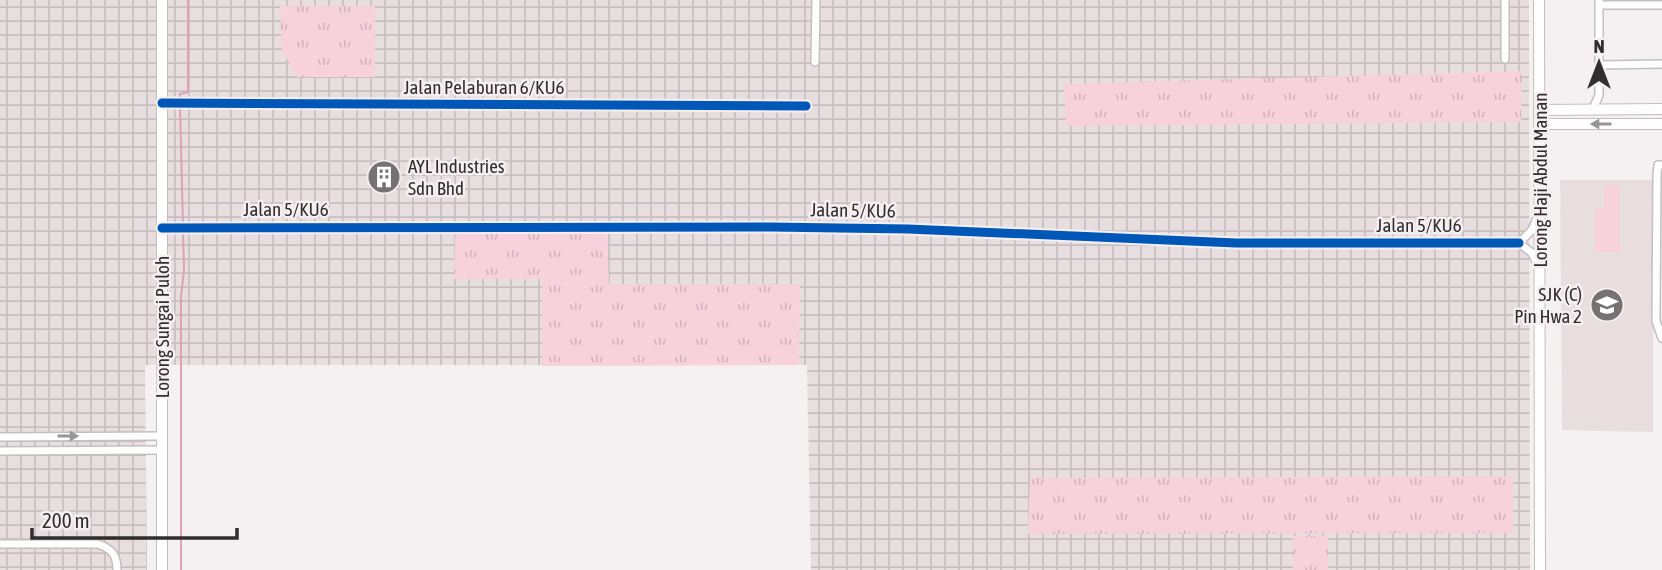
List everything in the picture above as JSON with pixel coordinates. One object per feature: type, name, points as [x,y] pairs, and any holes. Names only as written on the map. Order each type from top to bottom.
[{"type":"street","name":"Lorong Sungai Puloh","points":[[162,0],[162,570]]},
{"type":"street","points":[[815,62],[816,0]]},
{"type":"street","points":[[1505,0],[1505,59]]},
{"type":"street","name":"Lorong Haji Abdul Manan","points":[[1539,0],[1540,570]]},
{"type":"street","points":[[1592,109],[1599,95],[1599,3],[1662,5]]},
{"type":"street","points":[[1599,65],[1662,64]]},
{"type":"street","points":[[1599,95],[1610,109]]},
{"type":"street","name":"Jalan Pelaburan 6/KU6","points":[[162,103],[806,106]]},
{"type":"street","points":[[1539,110],[1662,109]]},
{"type":"street","points":[[1539,124],[1662,124]]},
{"type":"street","points":[[1660,165],[1656,321],[1662,338]]},
{"type":"street","points":[[1540,210],[1532,230],[1519,243],[1532,253],[1540,270]]},
{"type":"street","name":"Jalan 5/KU6","points":[[164,227],[770,226],[1236,243],[1519,243]]},
{"type":"street","points":[[0,437],[162,436]]},
{"type":"street","points":[[0,450],[162,450]]},
{"type":"street","points":[[0,544],[98,544],[110,548],[117,559],[117,570]]},
{"type":"shaded area","points":[[0,0],[1529,0],[1530,570],[811,570],[807,365],[145,365],[147,570],[0,570]]},
{"type":"shaded area","name":"SJK (C) Pin Hwa 2","points":[[1560,180],[1653,180],[1653,432],[1562,430]]},
{"type":"green space","points":[[280,6],[375,6],[375,77],[297,77],[282,51]]},
{"type":"green space","points":[[1522,71],[1521,122],[1066,126],[1064,84]]},
{"type":"green space","points":[[1604,185],[1620,185],[1620,252],[1595,252],[1595,208],[1604,208]]},
{"type":"green space","points":[[607,231],[609,284],[800,284],[799,365],[542,366],[542,279],[454,279],[455,234]]},
{"type":"green space","points":[[1513,476],[1513,533],[1028,534],[1030,478]]},
{"type":"green space","points":[[1293,536],[1328,536],[1328,570],[1293,570]]},
{"type":"waterway","points":[[180,100],[180,94],[188,92],[188,0]]},
{"type":"waterway","points":[[180,106],[183,226]]},
{"type":"waterway","points":[[181,570],[183,232]]},
{"type":"cycle path","points":[[162,103],[806,106]]},
{"type":"cycle path","points":[[162,228],[770,227],[908,229],[1236,243],[1519,243]]},
{"type":"place","name":"AYL Industries Sdn Bhd","points":[[384,177]]},
{"type":"place","name":"SJK (C) Pin Hwa 2","points":[[1607,305]]}]
